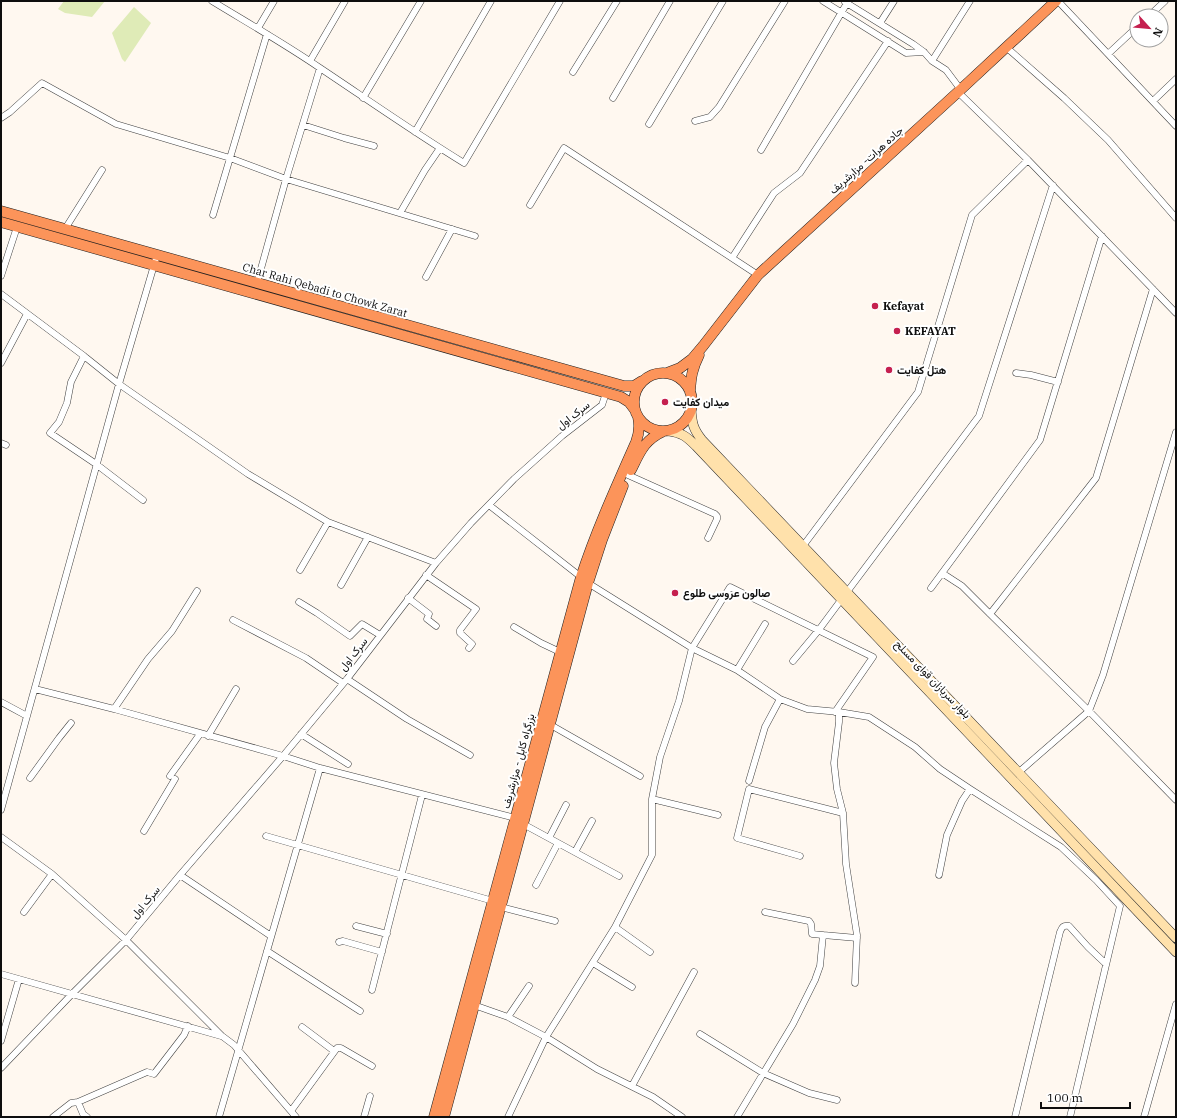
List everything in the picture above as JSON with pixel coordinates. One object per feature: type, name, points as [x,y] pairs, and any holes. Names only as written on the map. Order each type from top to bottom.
[{"type":"highway","name":"جاده هرات- مزارشریف","points":[[703,346],[758,275],[1057,1]]},
{"type":"highway","name":"Char Rahi Qebadi to Chowk Zarat","points":[[1,211],[65,229],[156,260],[621,397],[629,402],[636,414]]},
{"type":"highway","name":"Char Rahi Qebadi to Chowk Zarat","points":[[1,222],[257,283],[624,386],[634,386],[642,381]]},
{"type":"highway","points":[[667,373],[682,379],[687,385],[692,401],[691,409],[688,417],[676,428],[666,431],[654,430],[645,425],[636,414],[634,395],[637,388],[647,377],[654,374],[667,373],[680,368],[692,359],[703,346]]},
{"type":"highway","points":[[690,392],[692,371],[703,346]]},
{"type":"highway","name":"بزرگراه کابل - مزارشریف","points":[[519,821],[549,724],[584,580],[600,523],[639,434],[639,424],[636,414]]},
{"type":"highway","name":"بزرگراه کابل - مزارشریف","points":[[444,1117],[470,1004],[519,821],[560,652],[584,580],[628,475],[641,450],[647,442],[654,435],[666,431]]},
{"type":"highway","name":"بزرگراه کابل - مزارشریف","points":[[434,1117],[470,1004]]},
{"type":"main road","name":"بلوار سربازان قوای مسلح","points":[[691,409],[692,421],[695,430],[702,440],[1176,938]]},
{"type":"main road","name":"بلوار سربازان قوای مسلح","points":[[666,431],[679,433],[687,438],[1176,952]]},
{"type":"street","points":[[213,1],[310,61],[363,98],[464,163],[560,1]]},
{"type":"street","points":[[258,28],[274,1]]},
{"type":"street","points":[[310,61],[345,1]]},
{"type":"street","points":[[363,98],[421,1]]},
{"type":"street","points":[[415,132],[491,1]]},
{"type":"street","points":[[573,72],[617,1]]},
{"type":"street","points":[[613,98],[670,1]]},
{"type":"street","points":[[649,124],[723,1]]},
{"type":"street","points":[[695,121],[710,117],[719,107],[785,1]]},
{"type":"street","points":[[823,1],[906,52],[924,52]]},
{"type":"street","points":[[880,23],[894,1]]},
{"type":"street","points":[[932,61],[970,1]]},
{"type":"street","points":[[1057,1],[1176,126]]},
{"type":"street","points":[[1158,8],[1165,1]]},
{"type":"street","points":[[761,150],[842,13],[846,2],[913,44],[924,52],[932,61],[946,70],[959,91],[1053,185],[1176,313]]},
{"type":"street","points":[[212,215],[267,34]]},
{"type":"street","points":[[1108,54],[1129,34]]},
{"type":"street","points":[[732,258],[774,193],[800,173],[888,41]]},
{"type":"street","points":[[1006,47],[1064,98],[1108,140],[1176,218]]},
{"type":"street","points":[[257,283],[286,179],[320,68]]},
{"type":"street","points":[[1152,101],[1176,79]]},
{"type":"street","points":[[1,118],[10,112],[42,83],[116,124],[230,158],[286,179],[475,236]]},
{"type":"street","points":[[303,125],[374,146]]},
{"type":"street","points":[[400,213],[425,170],[440,148]]},
{"type":"street","points":[[530,205],[564,148],[758,275]]},
{"type":"street","points":[[803,546],[918,392],[972,215],[1028,160]]},
{"type":"street","points":[[65,229],[102,170]]},
{"type":"street","points":[[847,592],[979,416],[1053,185]]},
{"type":"street","points":[[1,276],[17,226]]},
{"type":"street","points":[[426,277],[452,229]]},
{"type":"street","points":[[931,588],[1040,440],[1102,236]]},
{"type":"street","points":[[1,810],[96,464],[156,260]]},
{"type":"street","points":[[990,614],[1096,478],[1153,289]]},
{"type":"street","points":[[1,294],[119,384],[248,474],[328,522],[436,563]]},
{"type":"street","points":[[1,363],[27,314]]},
{"type":"street","points":[[84,356],[71,382],[67,404],[59,422],[50,433],[96,464],[143,500]]},
{"type":"street","points":[[1016,373],[1058,382]]},
{"type":"street","name":"سرک اول","points":[[1,1068],[126,940],[283,756],[345,681],[426,575],[471,523],[514,479],[562,436],[602,405],[606,393]]},
{"type":"street","points":[[1019,772],[1089,711],[1103,675],[1176,432]]},
{"type":"street","points":[[628,475],[715,514],[717,519],[708,538]]},
{"type":"street","points":[[489,505],[584,580],[692,648],[737,670],[780,699],[807,709],[869,717],[915,748],[940,769],[1061,847],[1096,880],[1120,906],[1070,1117]]},
{"type":"street","points":[[300,570],[328,522]]},
{"type":"street","points":[[340,585],[368,537]]},
{"type":"street","points":[[942,573],[962,586],[1089,711],[1176,800]]},
{"type":"street","points":[[426,575],[476,609],[460,630],[460,633],[472,644],[469,648]]},
{"type":"street","points":[[508,1117],[546,1037],[615,927],[652,855],[652,799],[660,758],[679,701],[692,648],[730,587],[873,657],[837,712],[838,729],[834,763],[837,789],[843,813],[846,864],[857,938],[855,983]]},
{"type":"street","points":[[114,709],[148,659],[172,631],[198,591]]},
{"type":"street","points":[[408,598],[429,614],[427,618],[436,626]]},
{"type":"street","points":[[793,662],[841,600]]},
{"type":"street","points":[[299,602],[351,636],[362,624],[380,635]]},
{"type":"street","points":[[233,620],[306,658],[470,756]]},
{"type":"street","points":[[737,670],[764,624]]},
{"type":"street","points":[[514,627],[560,652]]},
{"type":"street","points":[[35,689],[114,709],[283,756],[320,768],[519,821],[619,876]]},
{"type":"street","points":[[208,736],[236,689]]},
{"type":"street","points":[[749,781],[765,727],[780,699]]},
{"type":"street","points":[[1,702],[27,716]]},
{"type":"street","points":[[30,778],[71,723]]},
{"type":"street","points":[[549,724],[640,776]]},
{"type":"street","points":[[144,831],[172,777],[200,734]]},
{"type":"street","points":[[301,734],[348,764]]},
{"type":"street","points":[[219,1117],[320,768]]},
{"type":"street","points":[[939,875],[947,835],[962,801],[970,789]]},
{"type":"street","points":[[800,856],[737,838],[749,790],[843,813]]},
{"type":"street","points":[[372,990],[422,795]]},
{"type":"street","points":[[652,799],[718,815]]},
{"type":"street","points":[[549,838],[566,805]]},
{"type":"street","points":[[575,852],[592,820]]},
{"type":"street","points":[[266,836],[298,844],[555,921]]},
{"type":"street","points":[[1,837],[52,874],[126,940],[222,1036],[234,1045],[296,1117]]},
{"type":"street","points":[[536,885],[558,843]]},
{"type":"street","points":[[24,912],[52,874]]},
{"type":"street","points":[[180,875],[271,936]]},
{"type":"street","points":[[765,912],[809,921],[811,924],[812,934],[857,938]]},
{"type":"street","points":[[1015,1117],[1062,927],[1065,925],[1069,926],[1106,964]]},
{"type":"street","points":[[356,926],[387,934]]},
{"type":"street","points":[[615,927],[650,952]]},
{"type":"street","points":[[737,1117],[794,1024],[815,980],[820,966],[823,935]]},
{"type":"street","points":[[339,942],[343,941],[382,952]]},
{"type":"street","points":[[267,951],[360,1011]]},
{"type":"street","points":[[593,963],[632,987]]},
{"type":"street","points":[[632,1086],[694,972]]},
{"type":"street","points":[[1,974],[222,1036]]},
{"type":"street","points":[[1,1041],[19,979]]},
{"type":"street","points":[[508,1016],[529,986]]},
{"type":"street","points":[[470,1004],[508,1016],[546,1037],[597,1069],[653,1097],[682,1117]]},
{"type":"street","points":[[1144,1117],[1176,1004]]},
{"type":"street","points":[[53,1117],[71,1103],[78,1102],[147,1072],[154,1074],[184,1035],[188,1026]]},
{"type":"street","points":[[302,1027],[334,1051]]},
{"type":"street","points":[[700,1034],[763,1073],[809,1093],[837,1100]]},
{"type":"street","points":[[291,1111],[337,1048],[341,1048],[372,1066]]},
{"type":"street","points":[[364,1117],[370,1096]]},
{"type":"street","points":[[78,1102],[83,1114],[86,1117]]},
{"type":"green space","points":[[64,1],[105,1],[92,17],[65,13],[58,9]]},
{"type":"green space","points":[[134,7],[151,23],[125,62],[122,59],[112,33]]},
{"type":"place","name":"Kefayat","points":[[875,306]]},
{"type":"place","name":"KEFAYAT","points":[[897,331]]},
{"type":"place","name":"هتل کفایت","points":[[889,370]]},
{"type":"place","name":"میدان کفایت","points":[[665,402]]},
{"type":"place","name":"صالون عروسی طلوع","points":[[675,593]]}]
